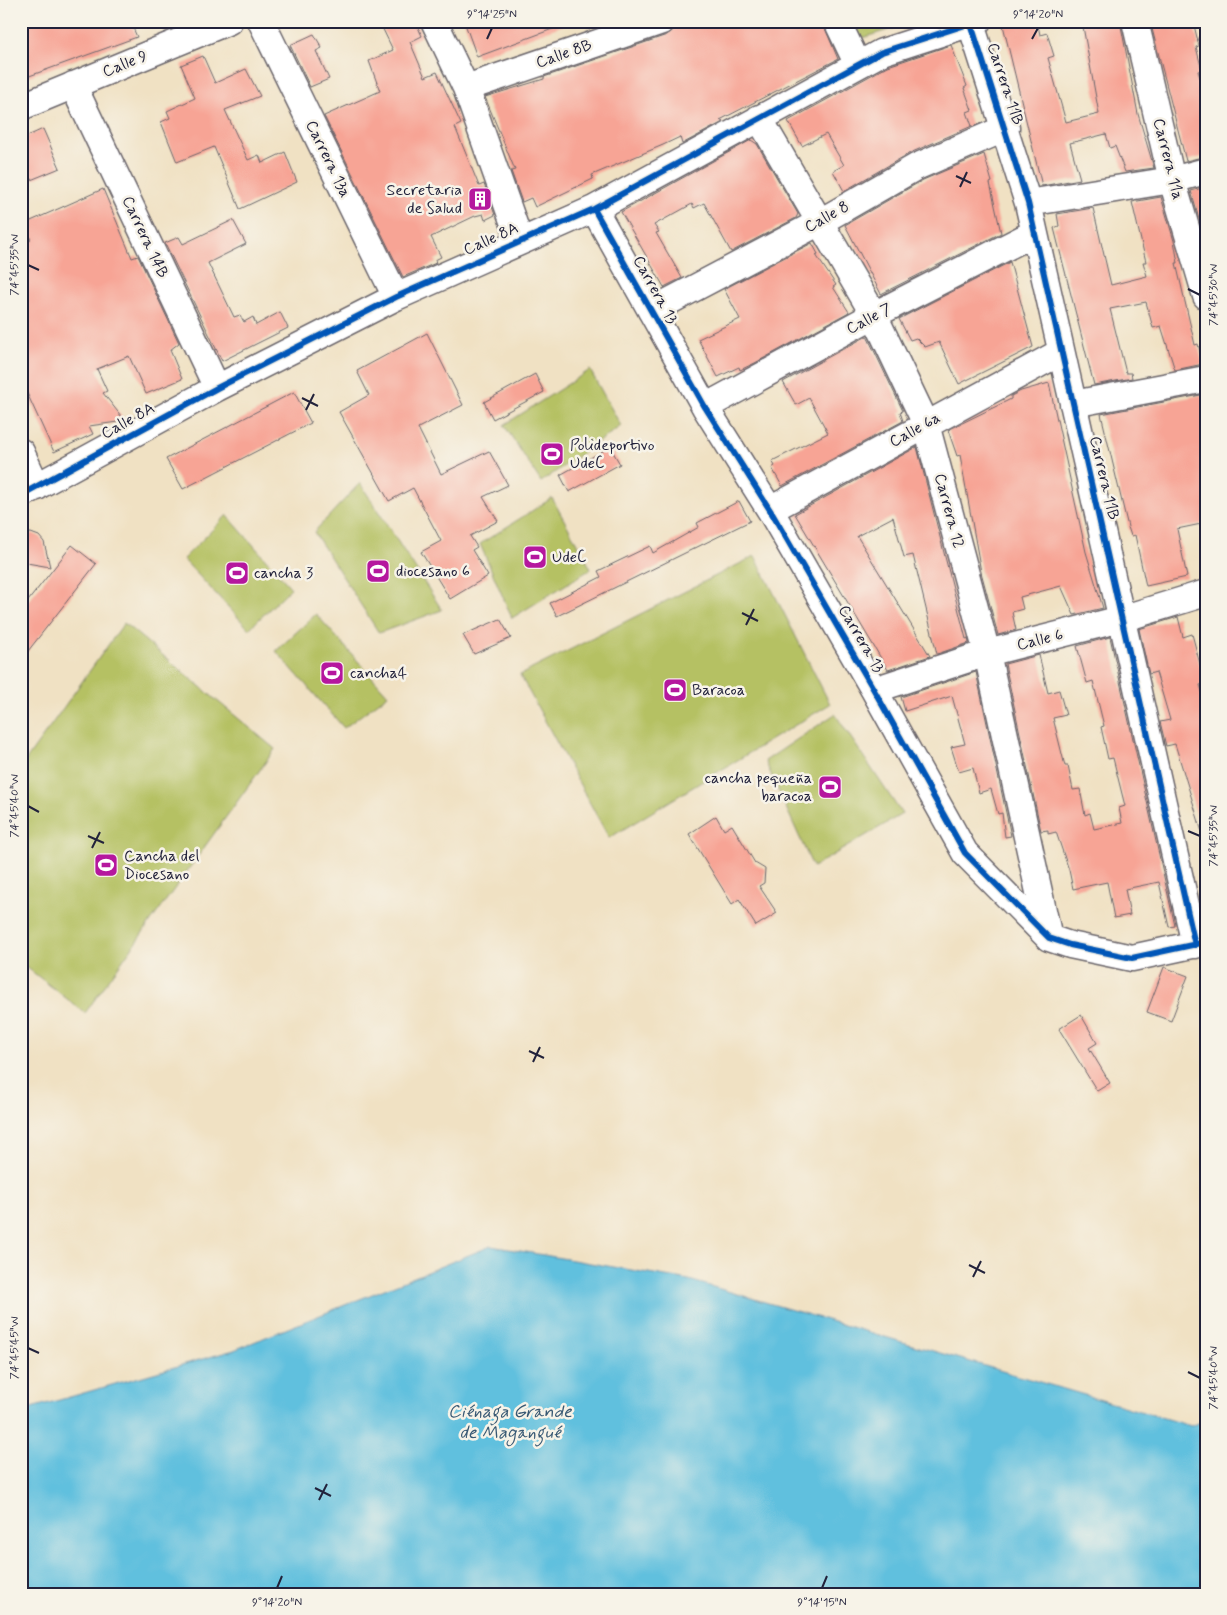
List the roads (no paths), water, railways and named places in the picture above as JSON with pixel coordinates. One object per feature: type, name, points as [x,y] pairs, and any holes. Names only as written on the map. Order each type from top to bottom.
[{"type":"street","name":"Calle 9","points":[[21,107],[229,21]]},
{"type":"street","name":"Carrera 13a","points":[[260,21],[396,297]]},
{"type":"street","points":[[434,21],[466,88],[520,241]]},
{"type":"street","name":"Calle 8B","points":[[466,88],[662,21]]},
{"type":"street","points":[[837,21],[858,65]]},
{"type":"street","name":"Carrera 11a","points":[[1135,21],[1172,180],[1206,296]]},
{"type":"street","name":"Calle 8A","points":[[29,491],[217,388],[396,297],[594,209],[882,52],[973,22]]},
{"type":"street","name":"Carrera 11B","points":[[973,22],[1028,203],[1121,619],[1200,943]]},
{"type":"street","name":"Carrera 14B","points":[[73,85],[217,388]]},
{"type":"street","name":"Carrera 12","points":[[759,118],[874,316],[926,424],[987,653],[1049,938]]},
{"type":"street","name":"Calle 8","points":[[651,311],[820,222],[916,168],[1006,128]]},
{"type":"street","points":[[1028,203],[1172,180],[1206,171]]},
{"type":"street","name":"Carrera 13","points":[[594,209],[705,407],[770,510],[965,853],[1049,938],[1070,945],[1132,958],[1200,943]]},
{"type":"street","name":"Calle 7","points":[[705,407],[1034,233]]},
{"type":"street","name":"Calle 6a","points":[[770,510],[1061,352]]},
{"type":"street","points":[[1073,404],[1206,380]]},
{"type":"street","points":[[21,452],[29,491]]},
{"type":"street","name":"Calle 6","points":[[874,690],[987,653],[1121,619],[1206,593]]},
{"type":"water","name":"Ciénaga Grande de Magangué","points":[[491,1246],[689,1280],[1191,1426],[1206,1419],[1206,1594],[21,1594],[21,1411],[234,1350]]},
{"type":"place","name":"Secretaria de Salud","points":[[480,199]]},
{"type":"place","name":"Polideportivo UdeC","points":[[552,454]]},
{"type":"place","name":"UdeC","points":[[535,557]]},
{"type":"place","name":"diocesano 6","points":[[378,571]]},
{"type":"place","name":"cancha 3","points":[[237,573]]},
{"type":"place","name":"cancha4","points":[[332,673]]},
{"type":"place","name":"Baracoa","points":[[675,690]]},
{"type":"place","name":"cancha pequeña baracoa","points":[[830,787]]},
{"type":"place","name":"Cancha del Diocesano","points":[[106,865]]}]
